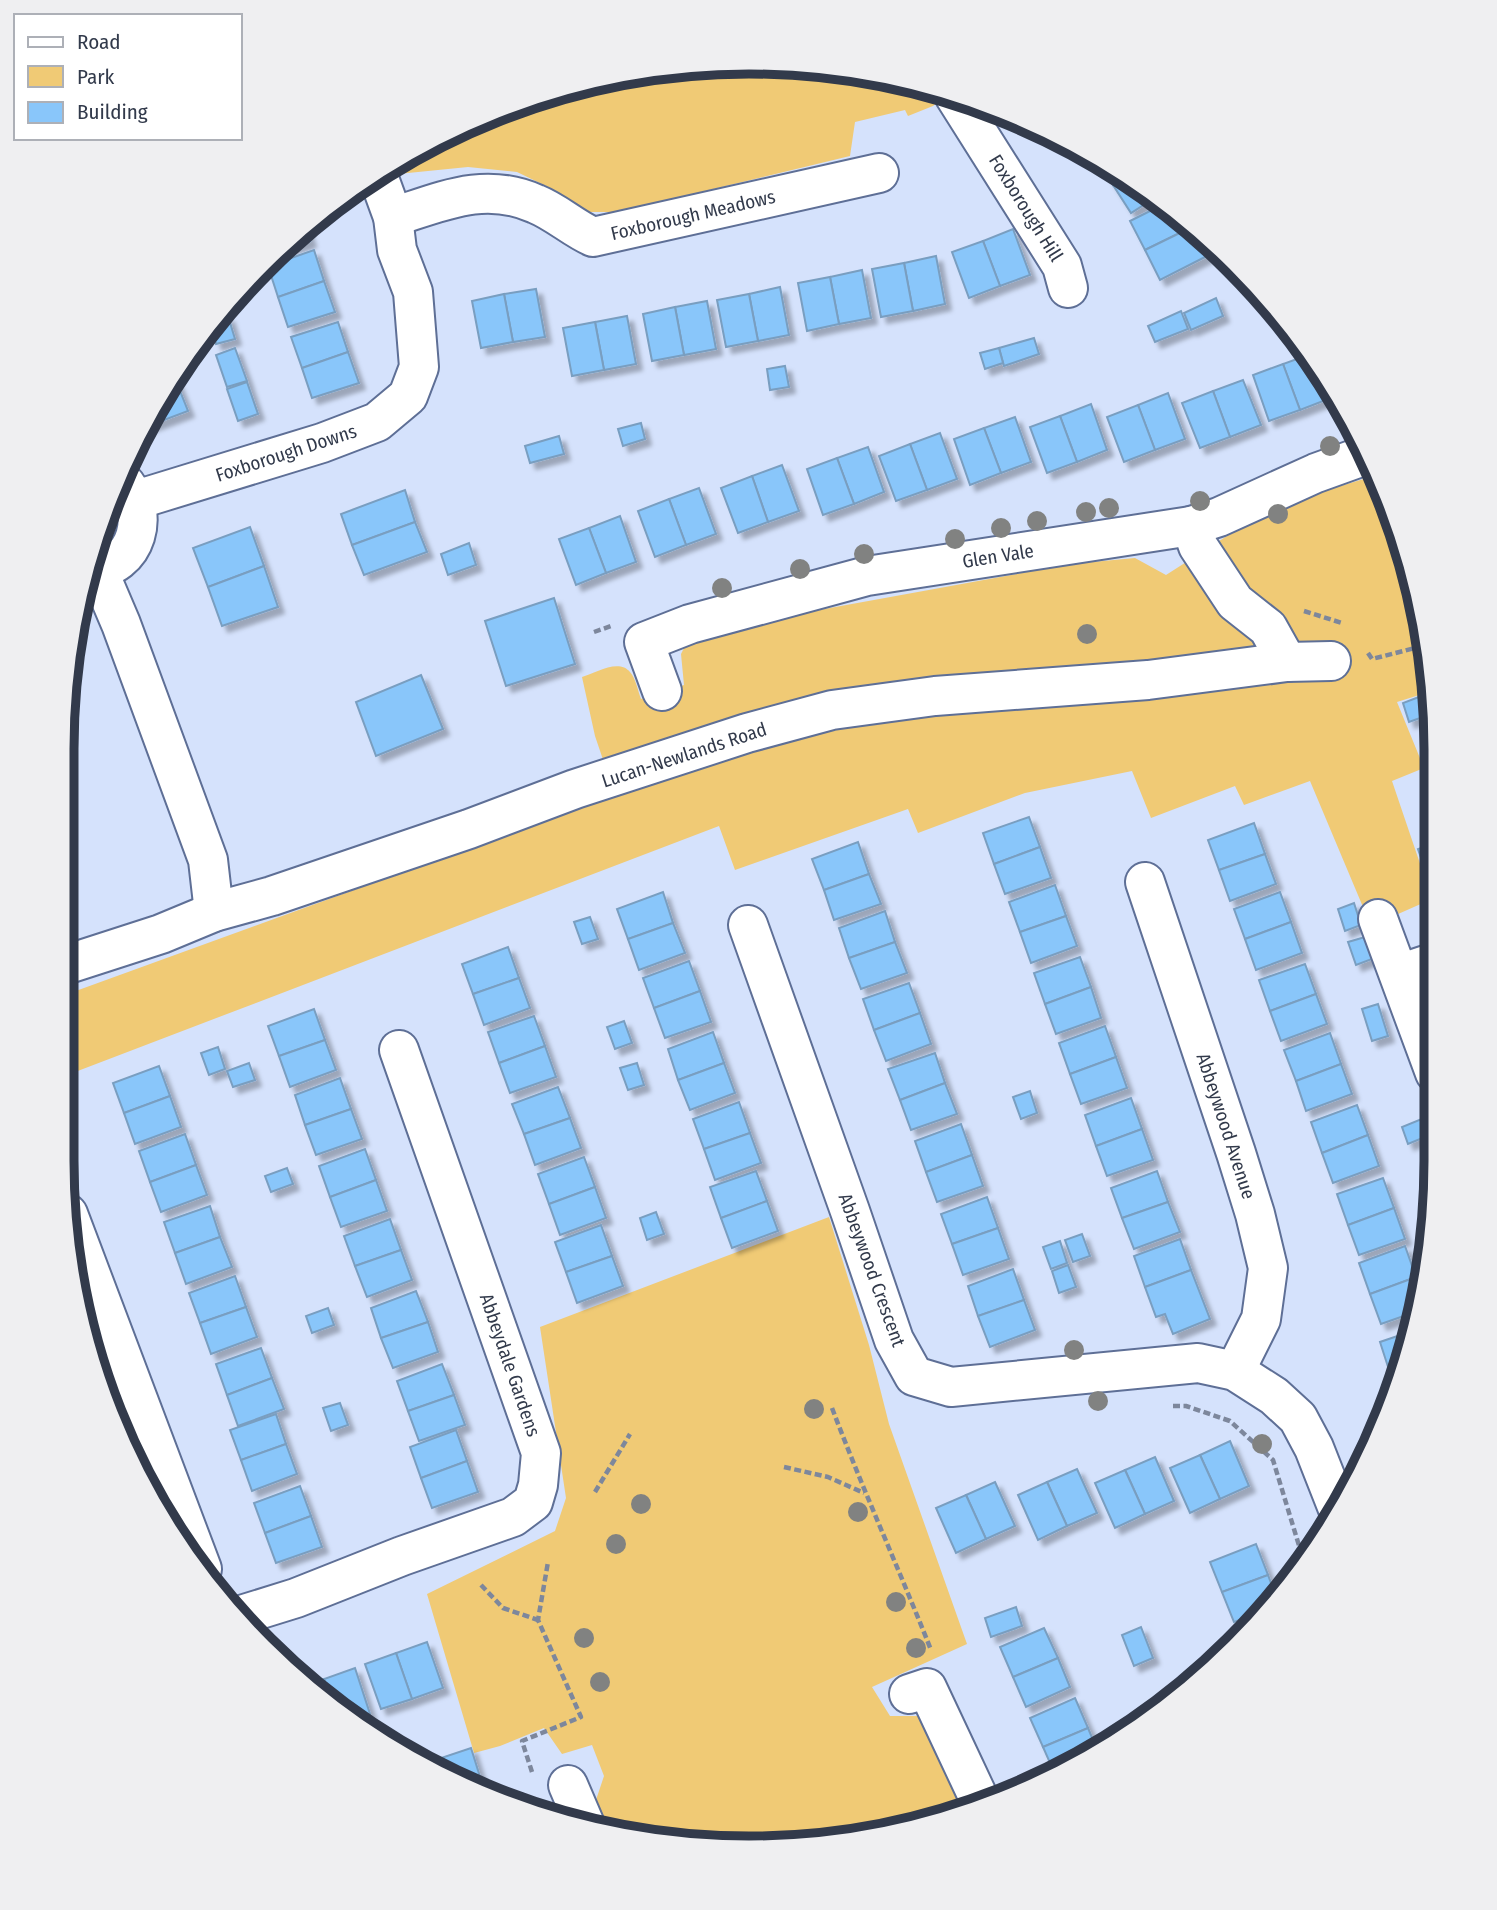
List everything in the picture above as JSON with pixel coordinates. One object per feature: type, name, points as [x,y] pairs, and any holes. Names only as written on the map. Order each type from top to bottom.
[{"type":"street","name":"Foxborough Hill","points":[[962,108],[1062,265],[1068,288]]},
{"type":"street","name":"Foxborough Meadows","points":[[393,217],[479,193],[507,193],[538,204],[575,229],[593,237],[878,173]]},
{"type":"street","name":"Foxborough Downs","points":[[128,490],[149,496],[322,443],[377,422],[408,396],[419,367],[413,292],[397,250],[393,217],[380,182]]},
{"type":"street","name":"Glen Vale","points":[[662,691],[644,642],[690,624],[867,576],[1191,526],[1219,517],[1316,473],[1358,458]]},
{"type":"street","points":[[99,568],[117,561],[129,549],[136,535],[138,527],[128,490]]},
{"type":"street","points":[[1191,526],[1198,546],[1235,602],[1268,628],[1287,662]]},
{"type":"street","points":[[97,575],[121,624],[208,860],[214,912]]},
{"type":"street","name":"Lucan-Newlands Road","points":[[74,962],[161,934],[214,912],[272,896],[469,829],[575,789],[747,733],[832,710],[935,696],[1148,680],[1287,662],[1349,646]]},
{"type":"street","name":"Abbeywood Avenue","points":[[1145,883],[1236,1153],[1268,1268],[1261,1319],[1235,1371]]},
{"type":"street","points":[[1378,919],[1424,1041]]},
{"type":"street","name":"Abbeywood Crescent","points":[[748,925],[894,1340],[914,1376],[951,1387],[1198,1363],[1235,1371],[1274,1396],[1298,1418],[1314,1448],[1334,1498]]},
{"type":"street","points":[[1399,974],[1424,966]]},
{"type":"street","name":"Abbeydale Gardens","points":[[246,1613],[296,1598],[402,1556],[513,1517],[533,1502],[538,1485],[541,1453],[399,1050]]},
{"type":"street","points":[[78,1241],[193,1545]]},
{"type":"street","points":[[909,1694],[927,1688],[978,1796]]},
{"type":"street","points":[[552,1784],[575,1813]]},
{"type":"path","points":[[1299,608],[1309,615],[1339,621],[1349,646],[1372,659],[1416,648]]},
{"type":"path","points":[[1163,1406],[1186,1406],[1230,1421],[1273,1460],[1300,1550]]},
{"type":"path","points":[[832,1408],[864,1494],[932,1651]]},
{"type":"path","points":[[595,1492],[630,1434]]},
{"type":"path","points":[[784,1467],[828,1477],[864,1494]]},
{"type":"path","points":[[548,1562],[538,1620],[581,1717],[522,1741],[552,1784]]},
{"type":"path","points":[[481,1585],[503,1608],[538,1620]]},
{"type":"green space","points":[[704,75],[793,75],[880,86],[939,101],[908,116],[905,110],[855,122],[850,156],[619,212],[577,212],[546,186],[517,172],[468,167],[398,174],[450,143],[532,109],[617,86],[660,79]]},
{"type":"green space","points":[[1367,478],[1388,532],[1400,574],[1411,617],[1421,694],[1397,702],[1424,768],[1392,781],[1424,875],[1424,903],[1371,926],[1310,781],[1244,805],[1235,786],[1151,818],[1132,771],[1025,793],[918,833],[908,809],[735,870],[719,826],[74,1072],[74,992],[615,795],[595,736],[582,677],[620,666],[634,678],[641,699],[684,685],[681,654],[685,646],[764,620],[1071,564],[1135,558],[1166,575],[1241,527],[1314,494]]},
{"type":"green space","points":[[829,1217],[869,1345],[889,1424],[967,1644],[872,1687],[890,1716],[923,1716],[963,1802],[880,1824],[837,1831],[748,1836],[660,1831],[603,1820],[595,1803],[604,1776],[592,1745],[562,1754],[544,1728],[500,1746],[474,1753],[427,1594],[555,1531],[566,1498],[540,1327]]},
{"type":"building","points":[[1117,183],[1146,203],[1131,213],[1113,185]]},
{"type":"building","points":[[1154,209],[1182,232],[1145,250],[1130,221]]},
{"type":"building","points":[[1013,229],[1030,275],[1000,286],[983,241]]},
{"type":"building","points":[[1182,232],[1209,255],[1160,280],[1145,250]]},
{"type":"building","points":[[983,241],[1000,286],[969,298],[952,252]]},
{"type":"building","points":[[314,250],[324,281],[278,297],[270,272],[281,261]]},
{"type":"building","points":[[936,256],[945,304],[913,311],[904,263]]},
{"type":"building","points":[[904,263],[913,311],[881,317],[872,269]]},
{"type":"building","points":[[862,270],[871,318],[839,324],[830,277]]},
{"type":"building","points":[[830,277],[839,324],[807,331],[798,283]]},
{"type":"building","points":[[324,281],[335,312],[288,327],[278,297]]},
{"type":"building","points":[[780,287],[789,335],[758,341],[749,294]]},
{"type":"building","points":[[536,289],[545,337],[513,342],[504,294]]},
{"type":"building","points":[[504,294],[513,342],[481,348],[472,301]]},
{"type":"building","points":[[749,294],[758,341],[726,347],[717,300]]},
{"type":"building","points":[[1216,298],[1223,316],[1191,330],[1184,313]]},
{"type":"building","points":[[707,301],[716,349],[684,355],[675,307]]},
{"type":"building","points":[[675,307],[684,355],[652,361],[643,314]]},
{"type":"building","points":[[1181,311],[1188,329],[1155,342],[1148,326]]},
{"type":"building","points":[[627,316],[636,364],[604,370],[595,322]]},
{"type":"building","points":[[229,318],[235,339],[216,344],[214,337]]},
{"type":"building","points":[[338,322],[348,352],[302,368],[291,337]]},
{"type":"building","points":[[595,322],[604,370],[572,376],[563,328]]},
{"type":"building","points":[[1034,338],[1039,354],[1004,366],[999,348]]},
{"type":"building","points":[[235,348],[247,381],[227,387],[216,355]]},
{"type":"building","points":[[999,348],[1003,363],[985,369],[980,353]]},
{"type":"building","points":[[348,352],[359,383],[312,398],[302,368]]},
{"type":"building","points":[[1299,358],[1326,400],[1300,410],[1283,364]]},
{"type":"building","points":[[1283,364],[1300,410],[1269,421],[1253,375]]},
{"type":"building","points":[[785,366],[789,387],[770,390],[767,369]]},
{"type":"building","points":[[1243,380],[1261,425],[1230,437],[1213,391]]},
{"type":"building","points":[[247,382],[258,414],[238,421],[227,389]]},
{"type":"building","points":[[178,387],[188,411],[158,422]]},
{"type":"building","points":[[1213,391],[1230,437],[1200,448],[1182,403]]},
{"type":"building","points":[[1168,393],[1185,439],[1155,450],[1138,405]]},
{"type":"building","points":[[1091,404],[1107,450],[1077,462],[1060,416]]},
{"type":"building","points":[[1138,405],[1155,450],[1124,462],[1107,417]]},
{"type":"building","points":[[1060,416],[1077,462],[1047,473],[1030,427]]},
{"type":"building","points":[[1015,417],[1031,462],[1001,473],[984,428]]},
{"type":"building","points":[[641,423],[645,439],[623,446],[618,429]]},
{"type":"building","points":[[984,428],[1001,473],[970,485],[954,439]]},
{"type":"building","points":[[940,433],[957,479],[927,490],[910,444]]},
{"type":"building","points":[[559,436],[564,454],[530,463],[525,446]]},
{"type":"building","points":[[910,444],[927,490],[896,501],[879,456]]},
{"type":"building","points":[[868,447],[884,492],[854,504],[837,458]]},
{"type":"building","points":[[837,458],[854,504],[823,515],[807,469]]},
{"type":"building","points":[[782,465],[799,511],[768,522],[752,476]]},
{"type":"building","points":[[752,476],[768,522],[738,533],[721,488]]},
{"type":"building","points":[[699,488],[716,534],[686,545],[669,499]]},
{"type":"building","points":[[405,490],[415,522],[352,545],[341,514]]},
{"type":"building","points":[[669,499],[686,545],[655,557],[638,511]]},
{"type":"building","points":[[620,516],[636,562],[606,573],[589,528]]},
{"type":"building","points":[[415,522],[427,552],[364,575],[352,545]]},
{"type":"building","points":[[250,527],[264,566],[208,587],[193,548]]},
{"type":"building","points":[[589,528],[606,573],[576,585],[559,539]]},
{"type":"building","points":[[469,543],[476,565],[448,575],[441,554]]},
{"type":"building","points":[[264,566],[278,607],[222,626],[208,587]]},
{"type":"building","points":[[554,598],[575,664],[506,686],[485,621]]},
{"type":"building","points":[[421,675],[443,729],[376,756],[356,702]]},
{"type":"building","points":[[1421,696],[1423,717],[1409,722],[1403,703]]},
{"type":"building","points":[[1029,817],[1040,847],[994,864],[983,833]]},
{"type":"building","points":[[1254,823],[1265,854],[1219,870],[1208,840]]},
{"type":"building","points":[[858,842],[869,874],[824,890],[812,859]]},
{"type":"building","points":[[1040,847],[1051,878],[1005,894],[994,864]]},
{"type":"building","points":[[1424,847],[1424,866],[1418,849]]},
{"type":"building","points":[[1265,854],[1276,884],[1230,901],[1219,870]]},
{"type":"building","points":[[869,874],[881,904],[834,920],[824,890]]},
{"type":"building","points":[[1055,885],[1066,916],[1020,932],[1009,902]]},
{"type":"building","points":[[663,892],[673,923],[628,939],[617,909]]},
{"type":"building","points":[[1280,892],[1291,922],[1245,939],[1234,909]]},
{"type":"building","points":[[1354,903],[1361,925],[1345,931],[1338,909]]},
{"type":"building","points":[[885,911],[895,942],[849,958],[839,928]]},
{"type":"building","points":[[1066,916],[1077,946],[1031,963],[1020,932]]},
{"type":"building","points":[[590,917],[598,939],[582,944],[574,922]]},
{"type":"building","points":[[1291,922],[1302,953],[1256,970],[1245,939]]},
{"type":"building","points":[[673,923],[685,953],[639,970],[628,939]]},
{"type":"building","points":[[1365,937],[1372,959],[1356,965],[1348,942]]},
{"type":"building","points":[[895,942],[907,973],[861,989],[849,958]]},
{"type":"building","points":[[508,947],[519,978],[473,994],[462,964]]},
{"type":"building","points":[[1080,957],[1091,987],[1045,1004],[1034,973]]},
{"type":"building","points":[[689,961],[700,991],[654,1008],[643,978]]},
{"type":"building","points":[[1305,964],[1316,994],[1270,1011],[1259,980]]},
{"type":"building","points":[[519,978],[530,1008],[484,1025],[473,994]]},
{"type":"building","points":[[909,983],[920,1013],[874,1030],[863,999]]},
{"type":"building","points":[[1091,987],[1101,1018],[1056,1034],[1045,1004]]},
{"type":"building","points":[[700,991],[711,1022],[665,1038],[654,1008]]},
{"type":"building","points":[[1316,994],[1327,1024],[1281,1041],[1270,1011]]},
{"type":"building","points":[[1378,1004],[1388,1036],[1372,1041],[1362,1009]]},
{"type":"building","points":[[314,1009],[325,1040],[279,1056],[268,1026]]},
{"type":"building","points":[[920,1013],[931,1044],[886,1061],[874,1030]]},
{"type":"building","points":[[534,1016],[545,1046],[499,1063],[488,1032]]},
{"type":"building","points":[[624,1021],[632,1043],[615,1049],[607,1027]]},
{"type":"building","points":[[1105,1026],[1116,1057],[1070,1074],[1059,1043]]},
{"type":"building","points":[[713,1032],[724,1063],[678,1080],[668,1049]]},
{"type":"building","points":[[1330,1033],[1341,1064],[1296,1081],[1284,1050]]},
{"type":"building","points":[[325,1040],[336,1070],[290,1087],[279,1056]]},
{"type":"building","points":[[545,1046],[556,1077],[510,1093],[499,1063]]},
{"type":"building","points":[[218,1047],[225,1069],[209,1075],[201,1053]]},
{"type":"building","points":[[935,1053],[945,1083],[900,1100],[888,1069]]},
{"type":"building","points":[[1116,1057],[1127,1088],[1081,1104],[1070,1074]]},
{"type":"building","points":[[249,1063],[255,1080],[233,1087],[227,1071]]},
{"type":"building","points":[[637,1063],[644,1085],[628,1090],[620,1068]]},
{"type":"building","points":[[724,1063],[735,1093],[690,1110],[678,1080]]},
{"type":"building","points":[[1341,1064],[1352,1094],[1306,1111],[1296,1081]]},
{"type":"building","points":[[159,1066],[170,1096],[124,1113],[113,1083]]},
{"type":"building","points":[[340,1078],[351,1109],[305,1125],[295,1095]]},
{"type":"building","points":[[945,1083],[957,1114],[911,1130],[900,1100]]},
{"type":"building","points":[[558,1087],[570,1118],[524,1134],[512,1104]]},
{"type":"building","points":[[1030,1091],[1037,1113],[1021,1119],[1013,1097]]},
{"type":"building","points":[[170,1096],[181,1127],[135,1144],[124,1113]]},
{"type":"building","points":[[1131,1098],[1142,1129],[1096,1146],[1085,1115]]},
{"type":"building","points":[[739,1102],[750,1133],[704,1149],[693,1119]]},
{"type":"building","points":[[1357,1105],[1368,1135],[1322,1153],[1311,1122]]},
{"type":"building","points":[[351,1109],[362,1139],[316,1155],[305,1125]]},
{"type":"building","points":[[570,1118],[581,1148],[535,1165],[524,1134]]},
{"type":"building","points":[[1424,1118],[1424,1137],[1408,1144],[1402,1127]]},
{"type":"building","points":[[961,1124],[972,1155],[926,1172],[915,1141]]},
{"type":"building","points":[[1142,1129],[1153,1160],[1107,1176],[1096,1146]]},
{"type":"building","points":[[750,1133],[761,1163],[715,1180],[704,1149]]},
{"type":"building","points":[[185,1134],[196,1165],[150,1182],[139,1151]]},
{"type":"building","points":[[1368,1135],[1379,1166],[1333,1183],[1322,1153]]},
{"type":"building","points":[[365,1149],[376,1180],[330,1197],[319,1166]]},
{"type":"building","points":[[972,1155],[983,1186],[937,1202],[926,1172]]},
{"type":"building","points":[[584,1157],[595,1187],[549,1204],[538,1174]]},
{"type":"building","points":[[196,1165],[207,1195],[161,1212],[150,1182]]},
{"type":"building","points":[[287,1168],[293,1184],[271,1192],[265,1176]]},
{"type":"building","points":[[756,1171],[767,1201],[721,1218],[710,1187]]},
{"type":"building","points":[[1157,1171],[1168,1202],[1122,1218],[1111,1188]]},
{"type":"building","points":[[1383,1178],[1394,1208],[1348,1225],[1337,1194]]},
{"type":"building","points":[[376,1180],[387,1211],[341,1227],[330,1197]]},
{"type":"building","points":[[595,1187],[606,1218],[560,1235],[549,1204]]},
{"type":"building","points":[[987,1197],[998,1228],[952,1244],[941,1214]]},
{"type":"building","points":[[767,1201],[778,1231],[732,1248],[721,1218]]},
{"type":"building","points":[[1168,1202],[1180,1232],[1134,1249],[1122,1218]]},
{"type":"building","points":[[210,1206],[220,1237],[175,1253],[164,1222]]},
{"type":"building","points":[[1394,1208],[1405,1239],[1359,1255],[1348,1225]]},
{"type":"building","points":[[656,1212],[664,1234],[647,1240],[640,1218]]},
{"type":"building","points":[[390,1219],[401,1250],[355,1266],[344,1236]]},
{"type":"building","points":[[601,1225],[612,1256],[566,1272],[555,1242]]},
{"type":"building","points":[[998,1228],[1009,1259],[963,1275],[952,1244]]},
{"type":"building","points":[[1082,1234],[1090,1256],[1073,1262],[1065,1240]]},
{"type":"building","points":[[220,1237],[232,1267],[186,1284],[175,1253]]},
{"type":"building","points":[[1180,1239],[1191,1270],[1145,1287],[1134,1256]]},
{"type":"building","points":[[1060,1241],[1067,1263],[1051,1269],[1043,1247]]},
{"type":"building","points":[[1405,1246],[1414,1272],[1413,1278],[1370,1294],[1359,1263]]},
{"type":"building","points":[[401,1250],[412,1280],[367,1297],[355,1266]]},
{"type":"building","points":[[612,1256],[623,1286],[577,1303],[566,1272]]},
{"type":"building","points":[[1068,1265],[1076,1287],[1059,1293],[1052,1271]]},
{"type":"building","points":[[1013,1269],[1024,1300],[978,1316],[968,1286]]},
{"type":"building","points":[[1191,1270],[1210,1319],[1173,1334],[1165,1314],[1156,1317],[1145,1287]]},
{"type":"building","points":[[235,1276],[246,1307],[200,1323],[189,1293]]},
{"type":"building","points":[[1413,1278],[1405,1315],[1381,1324],[1370,1294]]},
{"type":"building","points":[[416,1291],[428,1322],[381,1338],[371,1308]]},
{"type":"building","points":[[1024,1300],[1035,1330],[990,1347],[978,1316]]},
{"type":"building","points":[[246,1307],[257,1337],[211,1354],[200,1323]]},
{"type":"building","points":[[328,1308],[334,1325],[312,1333],[306,1316]]},
{"type":"building","points":[[428,1322],[438,1352],[393,1368],[381,1338]]},
{"type":"building","points":[[1400,1335],[1390,1372],[1380,1342]]},
{"type":"building","points":[[261,1348],[272,1378],[227,1395],[216,1364]]},
{"type":"building","points":[[442,1364],[454,1395],[408,1411],[397,1381]]},
{"type":"building","points":[[272,1378],[284,1409],[238,1426],[227,1395]]},
{"type":"building","points":[[454,1395],[465,1425],[419,1441],[408,1411]]},
{"type":"building","points":[[340,1403],[348,1425],[331,1431],[323,1408]]},
{"type":"building","points":[[276,1414],[286,1444],[241,1460],[230,1430]]},
{"type":"building","points":[[456,1430],[467,1461],[421,1478],[410,1447]]},
{"type":"building","points":[[1230,1441],[1249,1486],[1220,1499],[1200,1455]]},
{"type":"building","points":[[286,1444],[297,1474],[252,1491],[241,1460]]},
{"type":"building","points":[[1200,1455],[1220,1499],[1190,1513],[1170,1468]]},
{"type":"building","points":[[1155,1457],[1174,1501],[1145,1514],[1125,1470]]},
{"type":"building","points":[[467,1461],[478,1492],[432,1508],[421,1478]]},
{"type":"building","points":[[1077,1469],[1097,1513],[1067,1526],[1047,1482]]},
{"type":"building","points":[[1125,1470],[1145,1514],[1115,1528],[1095,1483]]},
{"type":"building","points":[[995,1482],[1015,1526],[986,1539],[966,1495]]},
{"type":"building","points":[[1047,1482],[1067,1526],[1038,1540],[1018,1495]]},
{"type":"building","points":[[300,1486],[311,1516],[265,1533],[254,1503]]},
{"type":"building","points":[[966,1495],[986,1539],[956,1553],[936,1508]]},
{"type":"building","points":[[311,1516],[322,1547],[276,1563],[265,1533]]},
{"type":"building","points":[[1256,1544],[1268,1575],[1222,1592],[1210,1562]]},
{"type":"building","points":[[1268,1575],[1272,1587],[1246,1618],[1234,1622],[1222,1592]]},
{"type":"building","points":[[1016,1607],[1022,1626],[991,1637],[985,1618]]},
{"type":"building","points":[[1141,1627],[1153,1658],[1134,1666],[1122,1635]]},
{"type":"building","points":[[1044,1628],[1058,1658],[1013,1677],[1000,1647]]},
{"type":"building","points":[[427,1642],[443,1688],[412,1699],[396,1653]]},
{"type":"building","points":[[396,1653],[412,1699],[381,1709],[365,1664]]},
{"type":"building","points":[[1058,1658],[1070,1687],[1026,1707],[1013,1677]]},
{"type":"building","points":[[355,1668],[370,1714],[364,1716],[338,1697],[327,1688],[324,1679]]},
{"type":"building","points":[[1075,1698],[1088,1728],[1043,1747],[1030,1718]]},
{"type":"building","points":[[1088,1728],[1094,1741],[1051,1765],[1043,1747]]},
{"type":"building","points":[[471,1748],[481,1780],[450,1767],[436,1760]]}]
